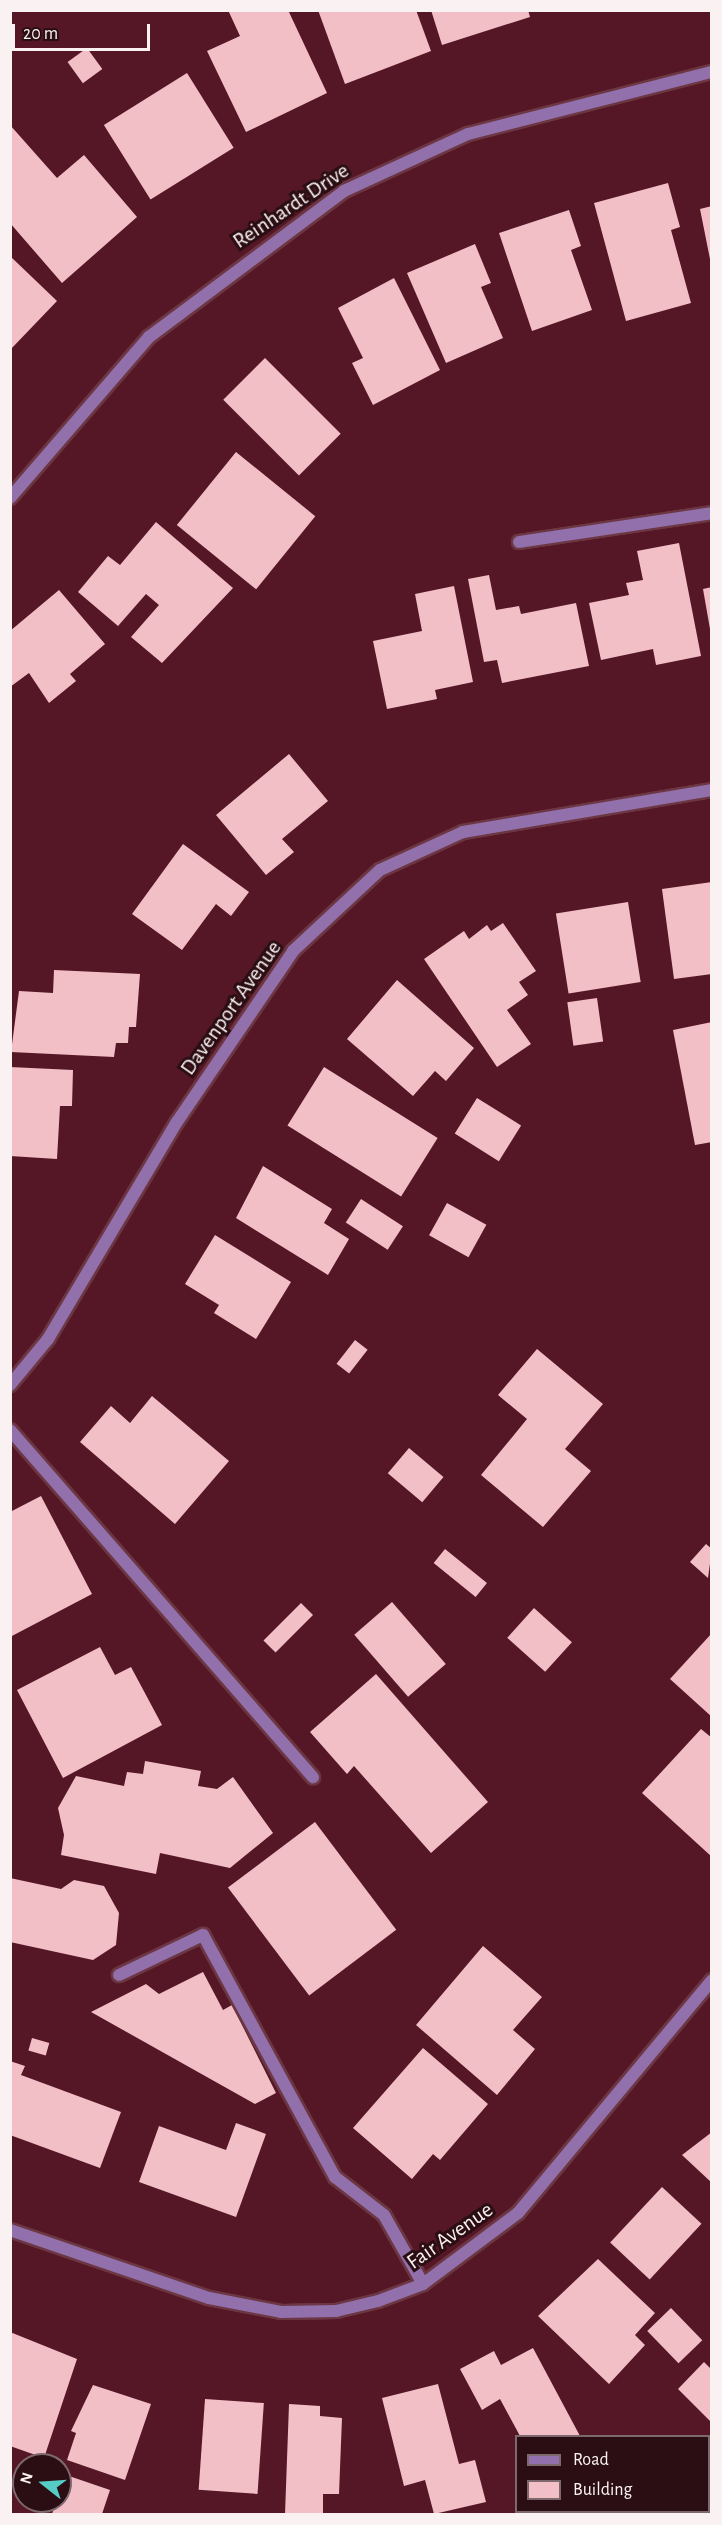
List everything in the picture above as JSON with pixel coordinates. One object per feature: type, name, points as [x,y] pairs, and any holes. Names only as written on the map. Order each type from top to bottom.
[{"type":"street","name":"Reinhardt Drive","points":[[10,498],[149,337],[344,191],[468,134],[711,72]]},
{"type":"street","points":[[519,542],[711,513]]},
{"type":"street","name":"Davenport Avenue","points":[[10,1385],[48,1339],[177,1122],[293,951],[380,870],[463,832],[711,790]]},
{"type":"street","points":[[10,1430],[313,1778]]},
{"type":"street","points":[[119,1975],[203,1935],[335,2177],[384,2215],[423,2284]]},
{"type":"street","name":"Fair Avenue","points":[[10,2230],[209,2298],[281,2312],[336,2311],[423,2284],[518,2213],[711,1980]]},
{"type":"building","points":[[228,10],[288,10],[327,93],[246,132],[207,51],[240,36]]},
{"type":"building","points":[[318,10],[416,10],[431,51],[345,84]]},
{"type":"building","points":[[431,10],[528,10],[530,17],[442,45]]},
{"type":"building","points":[[87,48],[102,69],[83,83],[68,62]]},
{"type":"building","points":[[187,73],[234,148],[151,200],[104,125]]},
{"type":"building","points":[[10,125],[57,178],[84,155],[137,217],[62,283],[10,223]]},
{"type":"building","points":[[668,183],[680,227],[671,230],[691,303],[626,321],[594,203]]},
{"type":"building","points":[[712,206],[712,259],[710,259],[700,209]]},
{"type":"building","points":[[569,210],[581,246],[571,250],[592,310],[532,331],[499,233]]},
{"type":"building","points":[[475,244],[491,283],[481,287],[503,338],[446,363],[407,273]]},
{"type":"building","points":[[10,256],[57,301],[10,350]]},
{"type":"building","points":[[394,278],[440,370],[373,405],[352,363],[363,358],[338,308]]},
{"type":"building","points":[[265,358],[341,434],[299,475],[223,400]]},
{"type":"building","points":[[236,452],[315,516],[256,589],[177,525]]},
{"type":"building","points":[[156,522],[233,588],[162,663],[131,637],[159,605],[146,594],[118,626],[78,592],[108,556],[120,565]]},
{"type":"building","points":[[679,543],[701,656],[656,665],[653,649],[601,660],[589,603],[629,595],[626,583],[643,580],[637,551]]},
{"type":"building","points":[[489,575],[496,610],[519,606],[521,614],[576,603],[589,666],[502,683],[497,660],[484,662],[468,579]]},
{"type":"building","points":[[454,586],[473,682],[435,690],[437,699],[387,709],[373,641],[422,631],[415,594]]},
{"type":"building","points":[[712,587],[712,629],[710,629],[703,589]]},
{"type":"building","points":[[59,590],[105,644],[70,674],[76,681],[49,703],[29,673],[10,687],[10,631]]},
{"type":"building","points":[[289,754],[328,801],[282,839],[294,852],[266,875],[216,815]]},
{"type":"building","points":[[183,844],[249,892],[231,916],[216,904],[182,950],[132,914]]},
{"type":"building","points":[[712,882],[712,974],[674,979],[662,889]]},
{"type":"building","points":[[628,902],[641,982],[569,993],[556,913]]},
{"type":"building","points":[[503,923],[536,971],[519,982],[528,995],[507,1010],[531,1044],[497,1067],[424,959],[464,931],[469,939],[487,925],[491,931]]},
{"type":"building","points":[[54,970],[140,974],[136,1027],[129,1027],[128,1043],[116,1043],[114,1057],[11,1052],[19,991],[53,993]]},
{"type":"building","points":[[397,980],[474,1048],[446,1081],[435,1071],[413,1096],[347,1039]]},
{"type":"building","points":[[597,998],[603,1042],[573,1046],[567,1002]]},
{"type":"building","points":[[712,1022],[712,1142],[695,1145],[673,1030]]},
{"type":"building","points":[[10,1067],[73,1070],[72,1106],[60,1106],[57,1159],[10,1156]]},
{"type":"building","points":[[324,1067],[438,1138],[401,1197],[287,1126]]},
{"type":"building","points":[[477,1098],[521,1126],[499,1161],[455,1134]]},
{"type":"building","points":[[263,1166],[332,1209],[324,1223],[349,1239],[328,1275],[236,1218]]},
{"type":"building","points":[[361,1199],[403,1226],[388,1250],[346,1222]]},
{"type":"building","points":[[447,1203],[486,1225],[468,1257],[429,1235]]},
{"type":"building","points":[[215,1235],[291,1282],[256,1339],[214,1313],[219,1305],[185,1284]]},
{"type":"building","points":[[355,1340],[368,1350],[349,1373],[337,1364]]},
{"type":"building","points":[[537,1349],[603,1404],[565,1449],[591,1471],[543,1527],[481,1475],[527,1419],[498,1395]]},
{"type":"building","points":[[152,1396],[229,1461],[175,1524],[80,1442],[111,1406],[130,1423]]},
{"type":"building","points":[[409,1448],[443,1477],[422,1502],[388,1473]]},
{"type":"building","points":[[41,1496],[92,1594],[10,1637],[10,1512]]},
{"type":"building","points":[[706,1544],[712,1549],[708,1578],[690,1562]]},
{"type":"building","points":[[445,1549],[487,1583],[476,1597],[434,1563]]},
{"type":"building","points":[[392,1602],[446,1664],[408,1697],[354,1635]]},
{"type":"building","points":[[301,1603],[313,1615],[276,1652],[264,1640]]},
{"type":"building","points":[[534,1608],[572,1642],[545,1672],[507,1638]]},
{"type":"building","points":[[712,1633],[712,1717],[670,1679]]},
{"type":"building","points":[[100,1647],[115,1675],[131,1667],[162,1725],[63,1778],[17,1690]]},
{"type":"building","points":[[376,1674],[488,1802],[431,1853],[354,1766],[347,1774],[310,1732]]},
{"type":"building","points":[[701,1729],[712,1738],[712,1857],[642,1793]]},
{"type":"building","points":[[145,1761],[201,1771],[198,1786],[217,1789],[233,1777],[273,1833],[230,1868],[160,1853],[156,1874],[61,1855],[64,1835],[58,1808],[76,1776],[124,1786],[127,1772],[143,1774]]},
{"type":"building","points":[[315,1822],[396,1930],[309,1995],[228,1888]]},
{"type":"building","points":[[10,1878],[61,1889],[74,1880],[104,1886],[119,1913],[116,1945],[93,1960],[10,1942]]},
{"type":"building","points":[[483,1946],[542,1997],[513,2030],[535,2049],[497,2095],[416,2025]]},
{"type":"building","points":[[203,1972],[223,2010],[232,2005],[276,2093],[255,2104],[91,2012],[146,1984],[159,1994]]},
{"type":"building","points":[[32,2038],[49,2043],[46,2055],[28,2050]]},
{"type":"building","points":[[423,2048],[488,2104],[440,2160],[433,2154],[412,2179],[353,2128]]},
{"type":"building","points":[[10,2061],[25,2066],[21,2075],[121,2112],[100,2168],[10,2135]]},
{"type":"building","points":[[236,2123],[266,2134],[236,2217],[139,2182],[159,2126],[226,2150]]},
{"type":"building","points":[[712,2132],[712,2183],[682,2155]]},
{"type":"building","points":[[662,2187],[701,2224],[650,2279],[610,2243]]},
{"type":"building","points":[[598,2259],[655,2313],[635,2335],[645,2345],[609,2384],[538,2316]]},
{"type":"building","points":[[671,2308],[702,2340],[679,2363],[647,2331]]},
{"type":"building","points":[[10,2332],[77,2359],[46,2453],[30,2453],[10,2446]]},
{"type":"building","points":[[533,2348],[579,2435],[519,2435],[500,2399],[482,2410],[460,2369],[494,2351],[501,2365]]},
{"type":"building","points":[[704,2362],[712,2370],[712,2423],[678,2389]]},
{"type":"building","points":[[438,2384],[459,2464],[475,2460],[486,2502],[434,2514],[425,2480],[404,2486],[382,2398]]},
{"type":"building","points":[[93,2385],[151,2404],[125,2480],[72,2462],[72,2453],[69,2453],[76,2433],[71,2431]]},
{"type":"building","points":[[205,2399],[264,2403],[258,2494],[199,2490]]},
{"type":"building","points":[[289,2404],[320,2406],[320,2416],[342,2418],[339,2494],[323,2494],[323,2514],[285,2514]]},
{"type":"building","points":[[72,2477],[110,2490],[102,2514],[52,2514],[72,2513]]},
{"type":"building","points":[[614,2513],[706,2513],[706,2514]]}]
